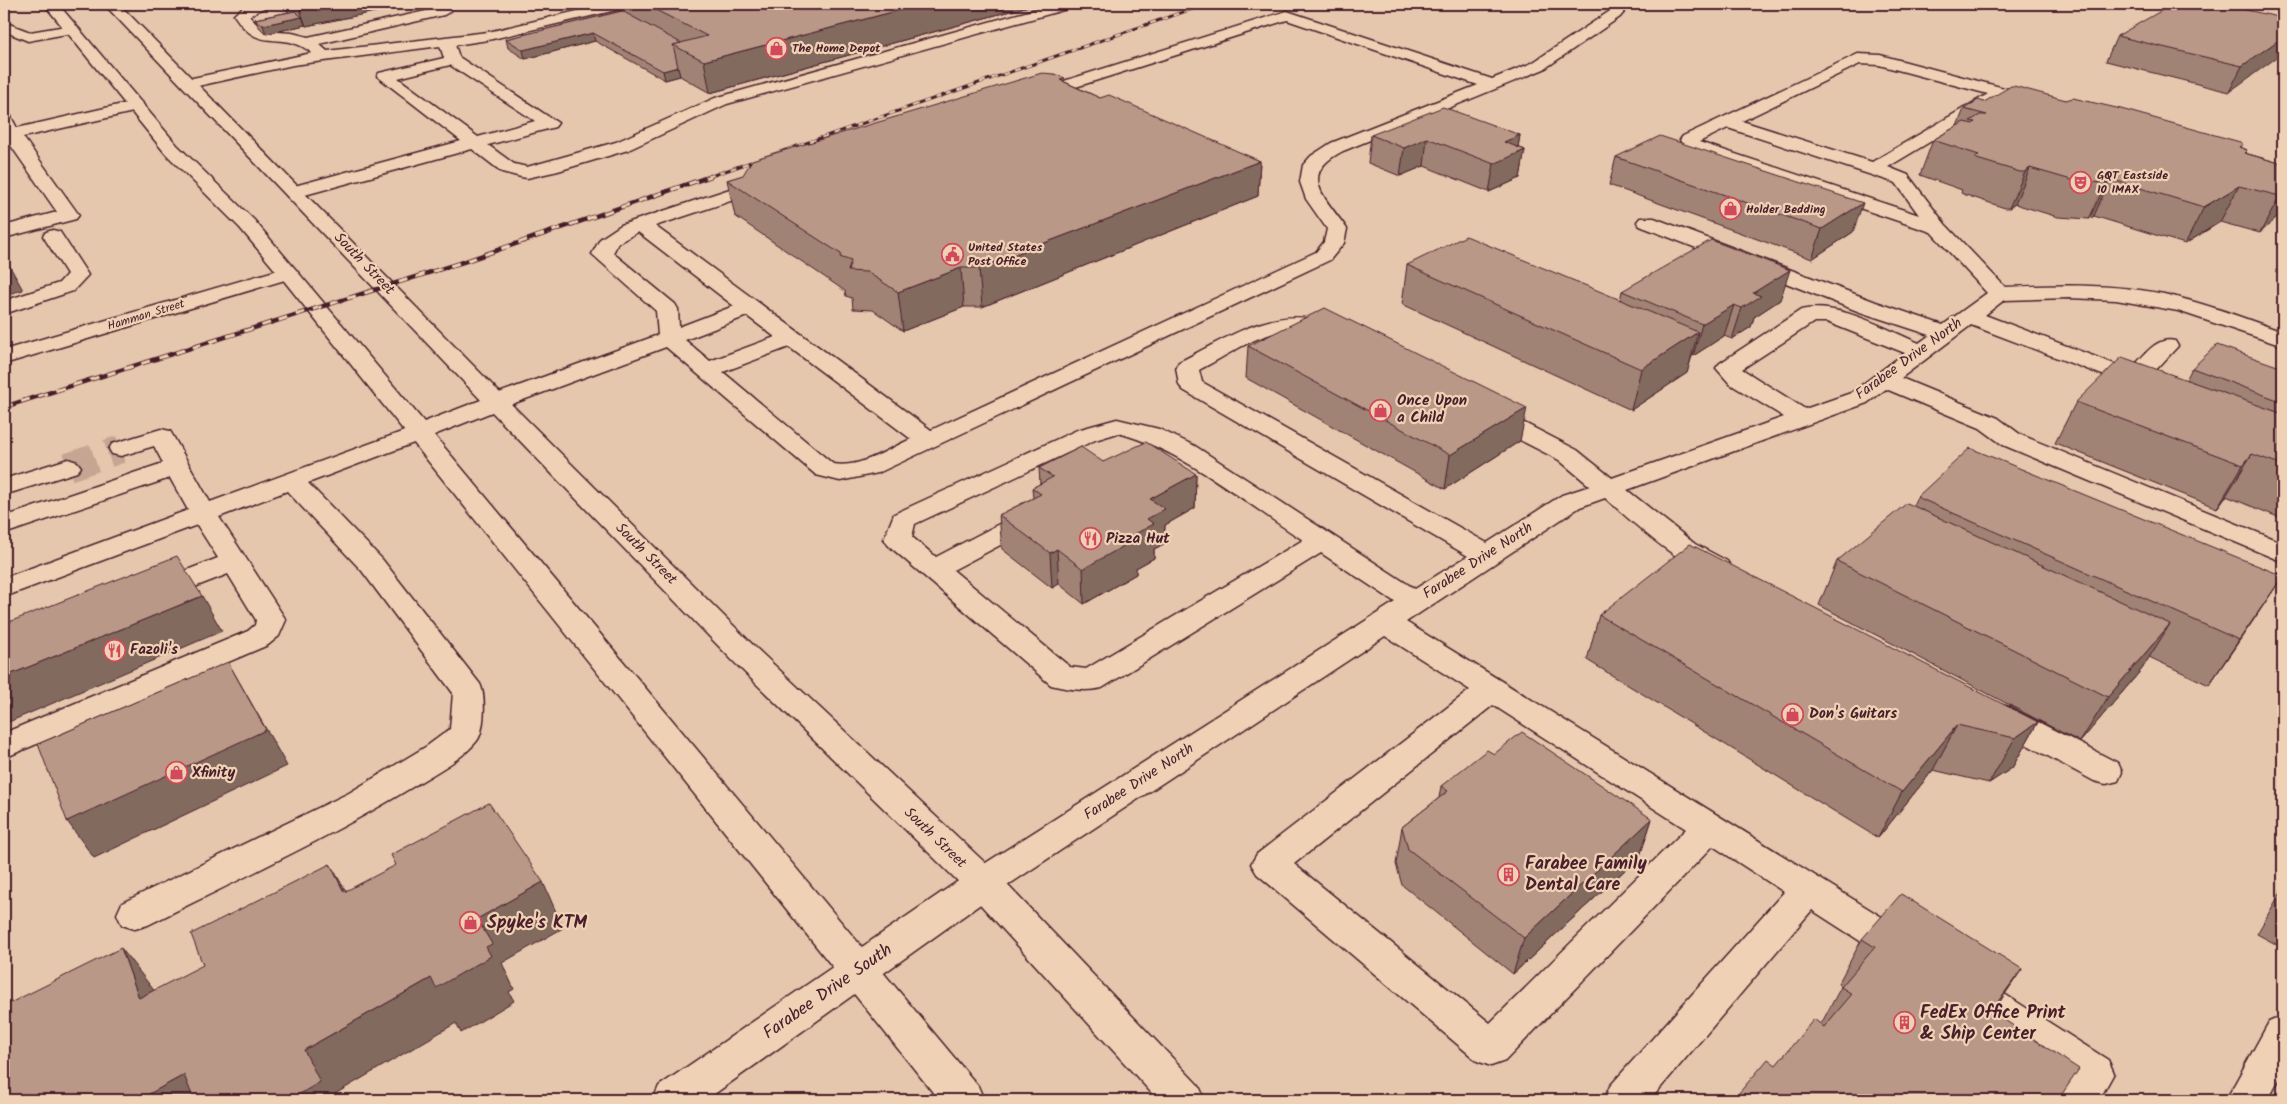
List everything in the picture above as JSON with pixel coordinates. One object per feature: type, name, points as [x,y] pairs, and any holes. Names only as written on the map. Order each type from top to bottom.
[{"type":"main road","points":[[51,4],[171,149],[247,224],[288,273],[858,973],[964,1100]]},
{"type":"main road","name":"South Street","points":[[111,4],[496,402],[745,655],[983,883],[1185,1100]]},
{"type":"main road","points":[[188,83],[293,60],[483,36],[624,4]]},
{"type":"main road","points":[[453,60],[385,76],[508,168],[518,172],[538,172],[622,146],[721,102],[1069,4]]},
{"type":"main road","points":[[781,178],[640,224],[616,235],[603,247],[602,254],[667,309],[669,338],[825,470],[840,473],[869,468],[1323,256],[1334,243],[1337,229],[1313,193],[1308,178],[1312,165],[1337,147],[1495,85],[1538,66],[1614,14],[1624,4]]},
{"type":"main road","points":[[270,18],[260,5],[241,15],[258,34],[271,38],[294,36],[439,7],[483,36]]},
{"type":"main road","points":[[1015,102],[1287,16],[1495,85]]},
{"type":"main road","points":[[4,26],[28,37],[72,29]]},
{"type":"main road","points":[[294,36],[325,56]]},
{"type":"main road","points":[[294,192],[549,123],[453,60],[448,52],[447,41]]},
{"type":"main road","points":[[1938,228],[1692,146],[1689,140],[1858,59],[1880,60],[2048,106]]},
{"type":"main road","points":[[1874,168],[2001,93]]},
{"type":"main road","points":[[4,232],[69,215],[6,129],[136,106]]},
{"type":"main road","points":[[1728,122],[1874,168],[1902,180],[1938,228],[1998,294],[2061,290],[2119,294],[2184,306],[2283,339]]},
{"type":"main road","points":[[1648,222],[1868,307],[1946,333]]},
{"type":"main road","points":[[640,224],[791,339],[930,441]]},
{"type":"main road","points":[[4,308],[66,287],[78,274],[53,236]]},
{"type":"main road","name":"Hamman Street","points":[[4,357],[288,273]]},
{"type":"main road","name":"Farabee Drive North","points":[[983,883],[1571,501],[1859,398],[1886,380],[1998,294]]},
{"type":"main road","points":[[4,588],[750,308]]},
{"type":"main road","points":[[1803,418],[1738,379],[1728,368],[1809,315],[1830,315],[1922,352]]},
{"type":"main road","points":[[1968,316],[2134,380],[2167,346]]},
{"type":"main road","points":[[1353,345],[1319,328],[1293,322],[1266,329],[1188,367],[1190,385],[1487,556]]},
{"type":"main road","points":[[706,370],[791,339]]},
{"type":"main road","points":[[1886,380],[1989,422],[2012,440],[2283,553]]},
{"type":"main road","points":[[1474,407],[1568,455],[1685,550],[1738,578]]},
{"type":"main road","points":[[1321,541],[1091,680],[1062,677],[898,539],[903,520],[1086,435],[1118,426],[1150,434],[1186,451],[1415,602]]},
{"type":"main road","points":[[4,746],[258,638],[269,630],[270,620],[203,513],[161,436],[121,449]]},
{"type":"main road","points":[[1159,465],[1186,465],[1215,471]]},
{"type":"main road","points":[[4,488],[68,467]]},
{"type":"main road","points":[[4,526],[177,467]]},
{"type":"main road","points":[[135,914],[361,802],[438,755],[465,734],[470,692],[372,565],[291,480]]},
{"type":"main road","points":[[934,569],[1051,508]]},
{"type":"main road","points":[[132,602],[233,562]]},
{"type":"main road","points":[[1385,622],[1711,826],[2094,1073],[2076,1100]]},
{"type":"main road","points":[[1492,690],[1269,864],[1491,1048],[1711,826]]},
{"type":"main road","points":[[1975,703],[2106,772]]},
{"type":"main road","name":"Farabee Drive South","points":[[673,1100],[858,973],[983,883]]},
{"type":"main road","points":[[1624,1100],[1808,888]]},
{"type":"main road","points":[[2246,1100],[2283,1034]]},
{"type":"building","points":[[644,4],[923,4],[704,61],[673,45],[707,36]]},
{"type":"building","points":[[2173,4],[2219,4],[2283,18],[2283,37],[2242,66],[2117,36]]},
{"type":"building","points":[[295,11],[302,17],[263,25],[255,19]]},
{"type":"building","points":[[622,11],[681,43],[673,45],[678,67],[663,71],[593,33],[523,50],[506,39]]},
{"type":"building","name":"United States Post Office","points":[[1042,73],[1054,74],[1065,78],[1060,80],[1100,98],[1109,95],[1260,161],[979,268],[961,268],[898,292],[867,272],[848,271],[851,261],[840,257],[841,254],[727,180],[743,175],[752,160]]},
{"type":"building","points":[[2011,86],[2066,100],[2073,98],[2121,109],[2240,142],[2243,144],[2239,147],[2247,150],[2244,153],[2283,164],[2283,193],[2280,196],[2239,186],[2204,207],[2110,179],[2106,183],[2075,181],[2030,168],[2025,172],[2020,172],[1977,159],[1975,157],[1979,155],[1933,140],[1964,122],[1973,124],[1975,122],[1970,121],[1980,115],[1987,115],[1964,109],[1978,100],[1984,102]]},
{"type":"building","points":[[1443,107],[1520,135],[1504,142],[1525,150],[1494,164],[1427,138],[1404,148],[1371,135]]},
{"type":"building","points":[[1660,136],[1863,203],[1822,229],[1616,157]]},
{"type":"building","points":[[1466,236],[1698,332],[1641,369],[1407,265]]},
{"type":"building","points":[[1711,240],[1790,270],[1753,293],[1761,296],[1742,308],[1734,305],[1702,324],[1622,291]]},
{"type":"building","points":[[1325,308],[1527,408],[1450,455],[1248,346]]},
{"type":"building","points":[[2217,345],[2283,368],[2283,402],[2192,368]]},
{"type":"building","points":[[2122,357],[2283,414],[2283,465],[2252,454],[2243,465],[2076,402]]},
{"type":"building","points":[[1146,442],[1196,474],[1150,499],[1165,509],[1147,519],[1154,524],[1131,536],[1136,539],[1083,569],[1057,549],[1050,553],[999,515],[1041,494],[1032,488],[1053,477],[1039,468],[1081,447],[1103,462]]},
{"type":"building","points":[[1970,448],[2283,576],[2239,640],[1917,497]]},
{"type":"building","points":[[1907,503],[2170,624],[2108,697],[1837,561]]},
{"type":"building","points":[[1690,544],[2038,722],[2015,738],[1957,725],[1902,792],[1599,615]]},
{"type":"building","points":[[177,556],[202,596],[4,677],[4,624]]},
{"type":"building","points":[[228,662],[266,730],[67,821],[38,744]]},
{"type":"building","name":"Farabee Family Dental Care","points":[[1522,732],[1652,819],[1524,938],[1408,849],[1402,827],[1448,791],[1441,786],[1487,750],[1494,754]]},
{"type":"building","points":[[489,803],[543,882],[477,919],[492,944],[486,947],[491,956],[436,988],[431,978],[304,1050],[320,1082],[293,1098],[294,1100],[194,1100],[184,1075],[138,1100],[4,1100],[4,1006],[121,948],[139,998],[203,965],[191,934],[330,864],[344,892],[396,865],[391,855]]},
{"type":"building","points":[[1901,894],[2022,969],[1991,1011],[2079,1069],[2058,1100],[1733,1100],[1768,1059],[1776,1065],[1814,1019],[1824,1027],[1852,994],[1841,987],[1875,947],[1862,939]]},
{"type":"tunnel","points":[[68,467],[121,449]]},
{"type":"railway","points":[[708,177],[1206,4]]},
{"type":"railway","points":[[4,407],[466,261],[711,176]]},
{"type":"place","name":"The Home Depot","points":[[776,48]]},
{"type":"place","name":"GQT Eastside 10 IMAX","points":[[2081,182]]},
{"type":"place","name":"Holder Bedding","points":[[1730,209]]},
{"type":"place","name":"United States Post Office","points":[[952,254]]},
{"type":"place","name":"Once Upon a Child","points":[[1381,410]]},
{"type":"place","name":"Pizza Hut","points":[[1090,539]]},
{"type":"place","name":"Fazoli's","points":[[114,650]]},
{"type":"place","name":"Don's Guitars","points":[[1793,714]]},
{"type":"place","name":"Xfinity","points":[[176,773]]},
{"type":"place","name":"Farabee Family Dental Care","points":[[1509,874]]},
{"type":"place","name":"Spyke's KTM","points":[[471,923]]},
{"type":"place","name":"FedEx Office Print & Ship Center","points":[[1904,1023]]}]
